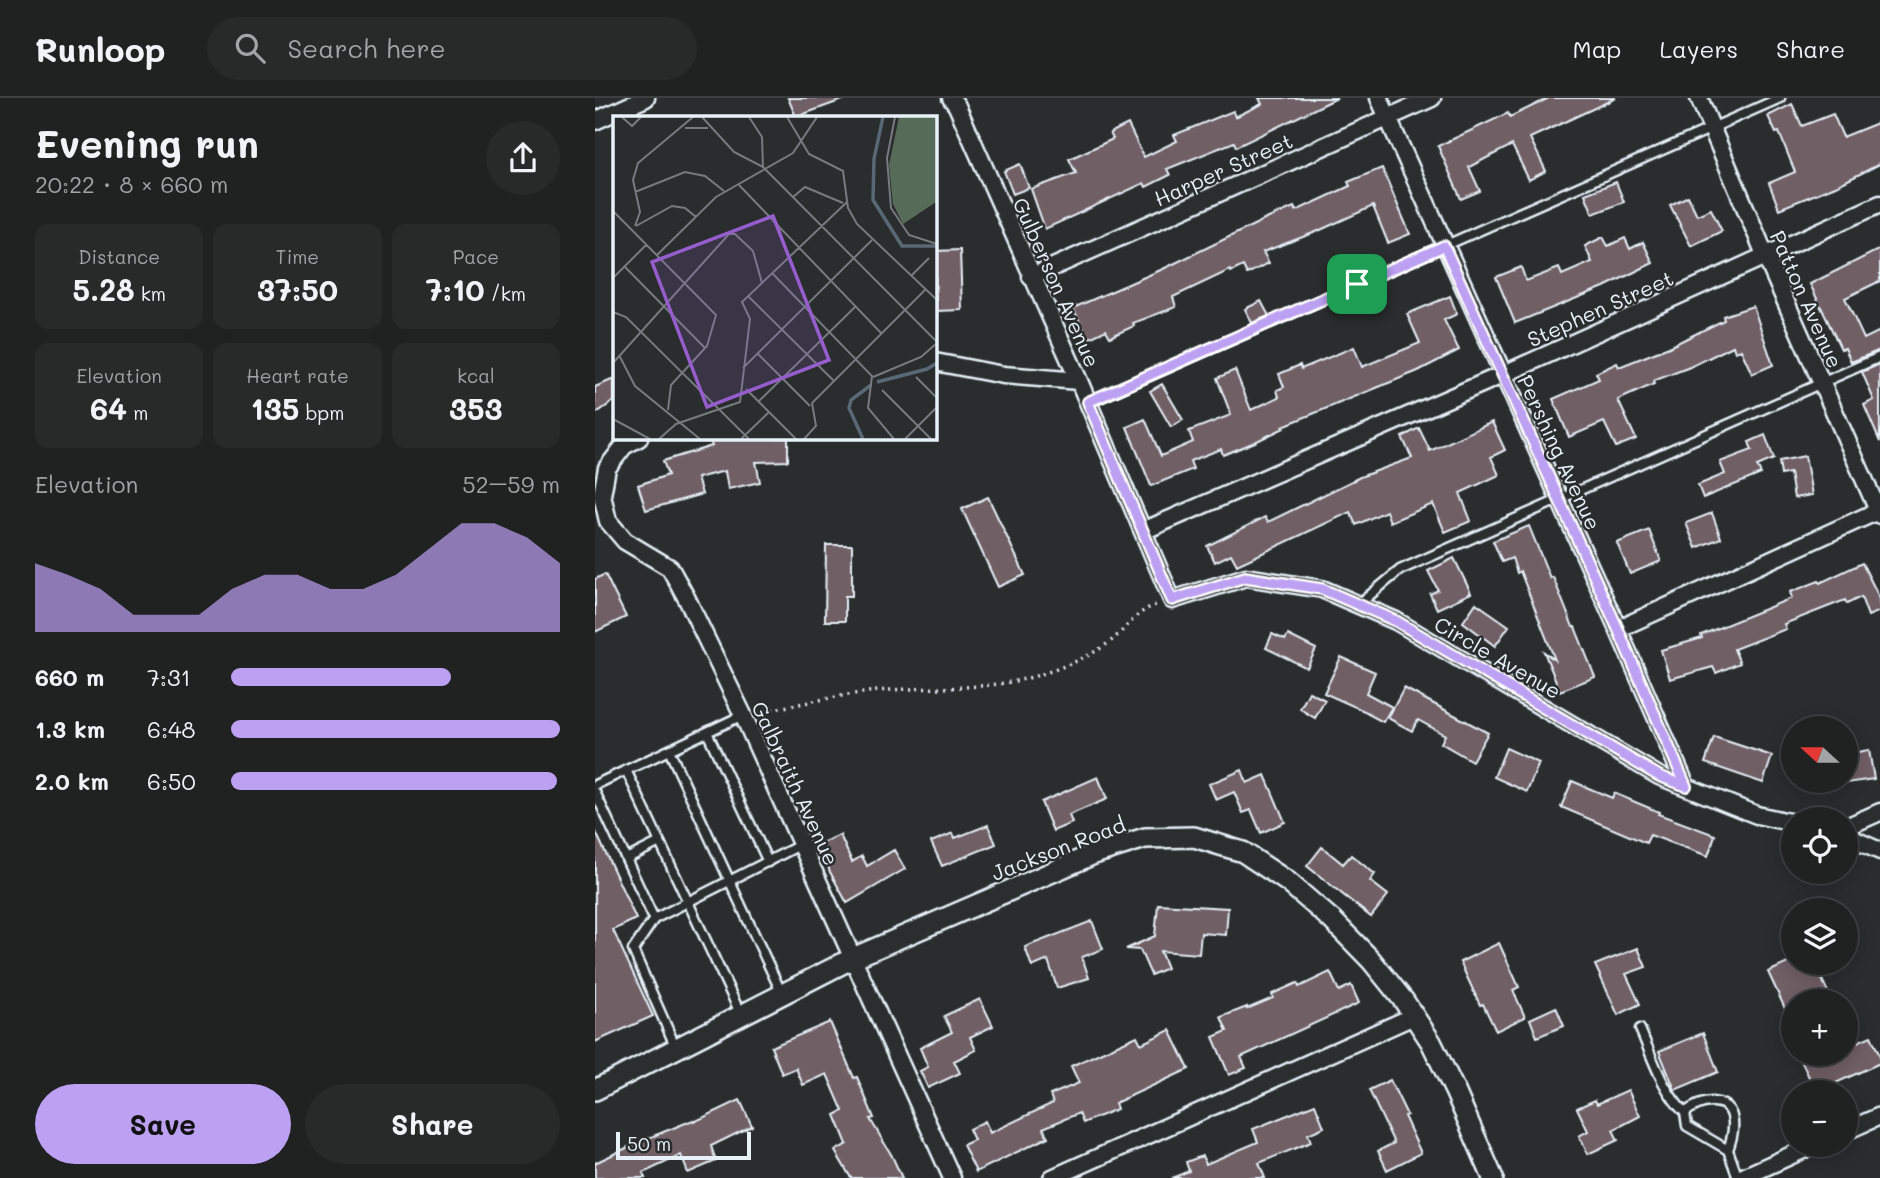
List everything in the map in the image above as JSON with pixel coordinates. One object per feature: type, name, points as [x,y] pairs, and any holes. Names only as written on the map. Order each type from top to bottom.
[{"type":"street","points":[[595,121],[646,98]]},
{"type":"street","name":"Gulberson Avenue","points":[[951,98],[957,106],[1079,381],[1172,600]]},
{"type":"street","name":"Pershing Avenue","points":[[1379,98],[1686,786]]},
{"type":"street","name":"Harper Street","points":[[1031,277],[1432,98]]},
{"type":"street","name":"Patton Avenue","points":[[1699,98],[1879,512]]},
{"type":"street","name":"Stephen Street","points":[[1143,531],[1502,375],[1880,204]]},
{"type":"street","points":[[936,362],[1003,375],[1079,381]]},
{"type":"street","name":"Galbraith Avenue","points":[[637,439],[624,446],[607,468],[602,495],[608,521],[625,541],[670,568],[687,599],[743,715],[952,1178]]},
{"type":"street","points":[[1618,629],[1879,512]]},
{"type":"street","name":"Circle Avenue","points":[[1172,600],[1245,577],[1322,589],[1396,621],[1659,776],[1757,815],[1781,820]]},
{"type":"street","points":[[1858,821],[1880,811]]},
{"type":"street","name":"Jackson Road","points":[[595,1090],[853,958],[1094,854],[1145,838],[1194,837],[1243,852],[1288,882],[1332,920],[1371,960],[1431,1042],[1493,1178]]},
{"type":"street","points":[[1858,841],[1880,850]]},
{"type":"street","points":[[1052,1178],[1414,1016]]},
{"type":"street","points":[[1858,1126],[1880,1116]]},
{"type":"street","points":[[1739,1178],[1787,1157]]},
{"type":"lane","points":[[1088,402],[1780,98]]},
{"type":"lane","points":[[1358,605],[1400,570],[1880,358]]},
{"type":"lane","points":[[595,785],[743,715]]},
{"type":"lane","points":[[707,732],[768,862]]},
{"type":"lane","points":[[669,750],[782,994]]},
{"type":"lane","points":[[627,770],[741,1015]]},
{"type":"lane","points":[[595,792],[654,919]]},
{"type":"lane","points":[[626,859],[660,842]]},
{"type":"lane","points":[[676,1048],[633,950],[654,919],[801,844]]},
{"type":"lane","points":[[1640,1030],[1672,1101],[1685,1113],[1687,1126],[1728,1150]]},
{"type":"lane","points":[[1685,1113],[1707,1101],[1725,1106],[1731,1113],[1733,1123],[1728,1150],[1739,1178]]},
{"type":"path","points":[[743,715],[862,692],[968,687],[1026,679],[1087,656],[1112,640],[1146,607],[1172,600]]},
{"type":"building","points":[[788,98],[845,98],[799,116],[796,116]]},
{"type":"building","points":[[1259,98],[1337,98],[1236,147],[1234,142],[1167,169],[1170,175],[1146,187],[1144,183],[1045,229],[1031,189],[1076,173],[1069,159],[1113,139],[1110,133],[1128,124],[1144,157],[1177,141],[1174,135],[1233,111],[1235,117],[1262,104]]},
{"type":"building","points":[[1549,98],[1616,98],[1530,138],[1546,171],[1529,180],[1512,145],[1469,167],[1480,191],[1461,199],[1438,146],[1508,113],[1510,117]]},
{"type":"building","points":[[1792,104],[1802,126],[1833,114],[1843,137],[1880,122],[1880,164],[1779,209],[1769,183],[1795,172],[1779,132],[1776,133],[1768,116]]},
{"type":"building","points":[[1020,164],[1029,188],[1013,194],[1004,171]]},
{"type":"building","points":[[1382,168],[1410,234],[1388,243],[1373,206],[1263,252],[1269,263],[1247,274],[1243,266],[1231,272],[1230,270],[1173,297],[1176,307],[1133,323],[1134,326],[1110,337],[1106,330],[1088,339],[1073,308],[1163,269],[1264,220],[1294,207],[1296,211],[1350,186],[1348,182]]},
{"type":"building","points":[[1616,182],[1624,202],[1593,214],[1585,194]]},
{"type":"building","points":[[1688,196],[1697,215],[1711,209],[1722,231],[1691,246],[1670,205]]},
{"type":"building","points":[[1603,237],[1608,246],[1625,238],[1630,249],[1643,242],[1653,263],[1604,287],[1515,323],[1496,277],[1521,267],[1526,281],[1559,268],[1562,275],[1592,262],[1585,246]]},
{"type":"building","points":[[1880,249],[1880,281],[1845,298],[1864,339],[1880,331],[1880,350],[1851,362],[1845,348],[1841,349],[1810,284]]},
{"type":"building","points":[[960,250],[962,310],[936,311],[936,251]]},
{"type":"building","points":[[1450,296],[1457,314],[1444,320],[1459,350],[1418,371],[1283,426],[1284,428],[1255,442],[1223,455],[1221,449],[1190,461],[1193,469],[1151,486],[1127,427],[1145,419],[1161,456],[1193,442],[1189,431],[1231,415],[1217,378],[1235,370],[1251,410],[1279,397],[1277,390],[1284,387],[1279,374],[1300,365],[1301,369],[1354,347],[1362,367],[1420,343],[1407,314]]},
{"type":"building","points":[[1261,301],[1269,316],[1252,323],[1245,309]]},
{"type":"building","points":[[1753,306],[1773,365],[1752,374],[1741,350],[1735,352],[1733,346],[1653,381],[1654,384],[1618,400],[1636,439],[1616,447],[1604,422],[1569,437],[1553,399],[1599,379],[1596,373],[1617,363],[1619,367],[1669,347],[1724,320],[1723,316]]},
{"type":"building","points":[[1880,364],[1880,442],[1864,405],[1874,400],[1862,372]]},
{"type":"building","points":[[613,379],[613,402],[595,414],[595,387]]},
{"type":"building","points":[[1162,384],[1183,420],[1171,427],[1150,391]]},
{"type":"building","points":[[1492,422],[1505,450],[1491,457],[1499,475],[1460,493],[1471,521],[1445,532],[1433,504],[1390,522],[1386,511],[1356,525],[1350,512],[1237,565],[1231,554],[1215,562],[1207,546],[1265,517],[1268,522],[1360,477],[1412,458],[1402,437],[1419,428],[1430,451]]},
{"type":"building","points":[[1765,435],[1774,459],[1757,466],[1761,474],[1703,498],[1698,485],[1725,474],[1720,462],[1752,450],[1749,442]]},
{"type":"building","points":[[788,439],[788,461],[756,462],[760,482],[728,489],[725,471],[697,478],[702,494],[646,510],[638,485],[668,475],[663,461],[712,446],[710,441]]},
{"type":"building","points":[[1805,456],[1812,495],[1794,498],[1790,473],[1781,475],[1779,461]]},
{"type":"building","points":[[988,497],[1025,575],[998,587],[962,509]]},
{"type":"building","points":[[1712,513],[1721,538],[1696,548],[1686,523]]},
{"type":"building","points":[[1529,526],[1595,677],[1560,691],[1544,652],[1555,660],[1520,571],[1517,573],[1512,558],[1502,562],[1493,541]]},
{"type":"building","points":[[1649,530],[1661,561],[1630,574],[1617,543]]},
{"type":"building","points":[[826,545],[852,545],[852,596],[845,596],[845,621],[825,621]]},
{"type":"building","points":[[1454,558],[1471,593],[1437,609],[1430,594],[1438,590],[1428,571]]},
{"type":"building","points":[[1862,563],[1880,599],[1880,611],[1868,616],[1861,597],[1847,604],[1845,600],[1784,624],[1786,629],[1734,649],[1740,663],[1716,673],[1713,667],[1670,679],[1661,650],[1702,638],[1701,635],[1792,598],[1790,592],[1819,581],[1820,583]]},
{"type":"building","points":[[605,574],[626,617],[595,632],[595,579]]},
{"type":"building","points":[[1476,603],[1509,626],[1495,646],[1463,622]]},
{"type":"building","points":[[1272,634],[1285,640],[1288,635],[1316,649],[1307,668],[1266,648]]},
{"type":"building","points":[[1341,657],[1375,672],[1366,693],[1392,707],[1383,722],[1324,693]]},
{"type":"building","points":[[1404,688],[1488,733],[1472,761],[1441,743],[1445,735],[1418,720],[1412,731],[1388,718]]},
{"type":"building","points":[[1309,692],[1325,700],[1315,718],[1300,709]]},
{"type":"building","points":[[1714,737],[1772,756],[1763,783],[1705,763]]},
{"type":"building","points":[[1506,748],[1539,763],[1527,792],[1494,777]]},
{"type":"building","points":[[1869,750],[1874,779],[1859,781],[1859,752]]},
{"type":"building","points":[[1242,770],[1247,783],[1265,775],[1285,822],[1261,833],[1251,810],[1243,813],[1234,792],[1216,800],[1209,784]]},
{"type":"building","points":[[1098,777],[1107,799],[1069,815],[1072,823],[1053,831],[1041,802]]},
{"type":"building","points":[[1572,781],[1612,798],[1614,793],[1659,812],[1658,814],[1715,835],[1708,856],[1650,835],[1646,843],[1561,807]]},
{"type":"building","points":[[988,825],[996,844],[942,866],[931,842],[953,833],[955,838]]},
{"type":"building","points":[[595,830],[636,919],[613,930],[653,1016],[595,1042]]},
{"type":"building","points":[[840,835],[852,862],[862,856],[867,866],[894,850],[905,869],[847,903],[819,844]]},
{"type":"building","points":[[1322,847],[1343,864],[1351,855],[1375,874],[1370,881],[1388,895],[1371,917],[1307,866]]},
{"type":"building","points":[[1158,904],[1228,908],[1226,935],[1201,933],[1199,954],[1160,951],[1167,968],[1151,975],[1140,950],[1126,949],[1155,936]]},
{"type":"building","points":[[1092,921],[1103,949],[1082,957],[1089,978],[1057,988],[1048,960],[1032,967],[1025,947]]},
{"type":"building","points":[[1499,943],[1519,987],[1513,990],[1525,1017],[1496,1031],[1483,1004],[1480,1005],[1460,962]]},
{"type":"building","points":[[1638,948],[1646,967],[1626,974],[1640,1004],[1618,1015],[1595,965]]},
{"type":"building","points":[[1781,966],[1781,975],[1820,975],[1826,989],[1781,989],[1781,1000],[1768,972]]},
{"type":"building","points":[[1330,972],[1339,991],[1351,985],[1359,1003],[1241,1057],[1246,1068],[1229,1075],[1213,1037],[1227,1031],[1221,1017],[1247,1009],[1273,998],[1272,994],[1297,983],[1299,987]]},
{"type":"building","points":[[980,999],[993,1026],[970,1037],[976,1050],[954,1061],[960,1073],[928,1088],[920,1071],[928,1067],[920,1048],[952,1032],[944,1016]]},
{"type":"building","points":[[1556,1007],[1564,1026],[1537,1037],[1530,1019]]},
{"type":"building","points":[[830,1022],[874,1118],[870,1119],[902,1178],[851,1178],[835,1151],[847,1144],[835,1115],[843,1111],[827,1074],[803,1085],[796,1068],[782,1074],[771,1047]]},
{"type":"building","points":[[1170,1030],[1189,1069],[1115,1103],[1117,1109],[1083,1123],[1079,1113],[1043,1128],[1048,1137],[976,1172],[963,1145],[974,1140],[969,1129],[985,1121],[990,1133],[1053,1103],[1050,1095],[1079,1083],[1071,1066],[1137,1036],[1141,1044]]},
{"type":"building","points":[[1703,1033],[1718,1072],[1675,1090],[1659,1051]]},
{"type":"building","points":[[1871,1036],[1880,1056],[1880,1063],[1842,1080],[1810,1080],[1804,1066],[1858,1066],[1858,1042]]},
{"type":"building","points":[[1390,1080],[1421,1153],[1387,1170],[1378,1151],[1394,1143],[1369,1090]]},
{"type":"building","points":[[1628,1090],[1640,1116],[1613,1130],[1618,1140],[1588,1154],[1579,1136],[1588,1131],[1577,1108],[1595,1100],[1597,1104]]},
{"type":"building","points":[[740,1100],[752,1126],[711,1146],[716,1161],[688,1173],[681,1155],[643,1173],[645,1178],[595,1178],[595,1163]]},
{"type":"building","points":[[1315,1104],[1324,1127],[1308,1134],[1311,1142],[1259,1163],[1265,1178],[1172,1178],[1189,1171],[1186,1162],[1202,1156],[1206,1164],[1258,1142],[1253,1129]]},
{"type":"route","points":[[1444,246],[1618,629],[1686,786],[1659,776],[1396,621],[1322,589],[1245,577],[1172,600],[1088,402],[1357,284],[1444,246]]}]
